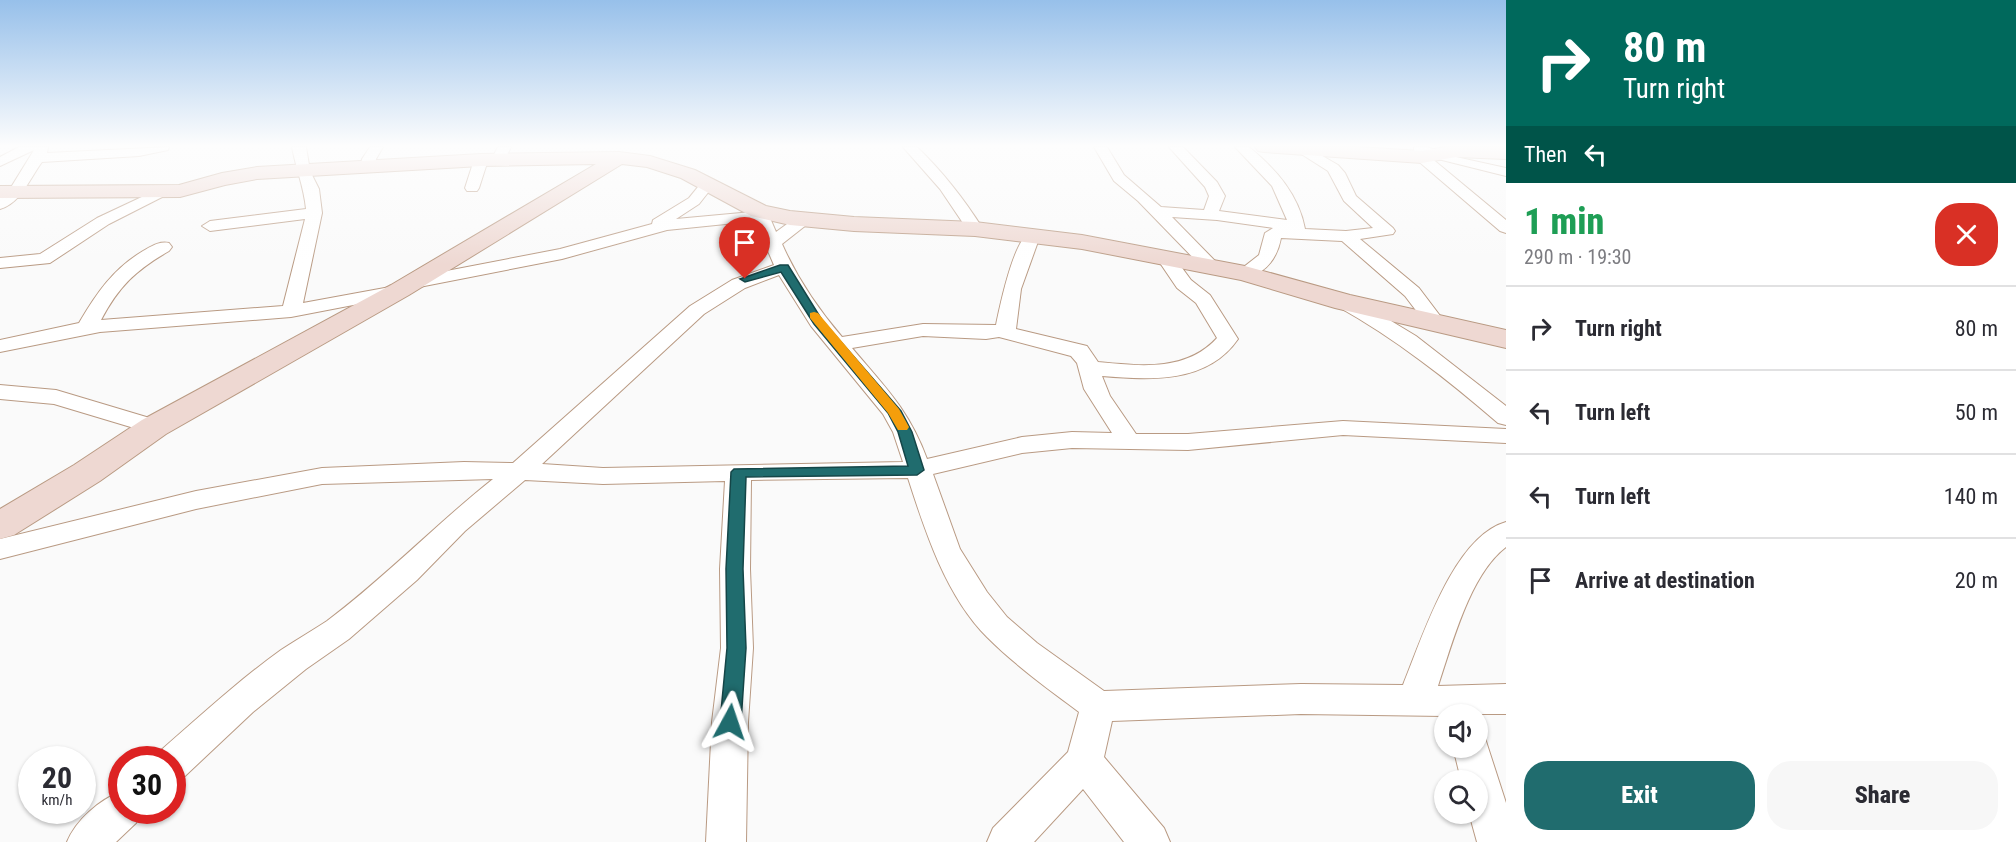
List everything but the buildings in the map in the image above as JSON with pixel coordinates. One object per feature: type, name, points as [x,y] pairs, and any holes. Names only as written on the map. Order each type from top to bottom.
[{"type":"street","points":[[6,196],[163,191],[201,186]]},
{"type":"street","points":[[291,311],[314,213],[311,186]]},
{"type":"street","points":[[0,526],[87,473],[154,428],[405,287],[574,186]]},
{"type":"street","points":[[649,229],[694,201],[706,186]]},
{"type":"street","points":[[709,186],[760,214],[784,268],[818,322],[894,411],[905,432],[946,550],[976,600],[996,626],[1025,652],[1098,706],[1233,700],[1415,700],[1438,704]]},
{"type":"street","points":[[947,186],[975,229]]},
{"type":"street","points":[[1128,186],[1210,266]]},
{"type":"street","points":[[1210,214],[1216,196],[1212,186]]},
{"type":"street","points":[[1280,186],[1289,200],[1297,230]]},
{"type":"street","points":[[1157,212],[1210,214],[1297,230],[1346,236],[1387,231],[1349,198],[1344,186]]},
{"type":"street","points":[[1454,186],[1506,228]]},
{"type":"street","points":[[0,262],[44,260],[103,221],[163,191]]},
{"type":"street","points":[[210,226],[314,213]]},
{"type":"street","points":[[0,346],[86,328],[128,322],[291,311],[562,254],[649,229],[687,222],[760,214],[804,219],[975,229],[1165,257],[1245,273],[1344,302],[1506,339]]},
{"type":"street","points":[[774,242],[804,219]]},
{"type":"street","points":[[1245,273],[1261,264],[1272,250],[1273,233],[1297,230]]},
{"type":"street","points":[[1001,331],[1006,328],[1012,289],[1032,236]]},
{"type":"street","points":[[1346,236],[1412,292],[1434,321]]},
{"type":"street","points":[[86,328],[114,281],[136,262],[163,247]]},
{"type":"street","points":[[1088,368],[1164,371],[1197,363],[1222,348],[1228,339],[1224,331],[1203,299],[1184,284],[1165,257]]},
{"type":"street","points":[[186,751],[241,701],[356,616],[406,572],[455,524],[519,471],[697,310],[726,289],[745,279],[784,268]]},
{"type":"street","points":[[1344,302],[1395,330],[1430,354],[1506,418]]},
{"type":"street","points":[[838,344],[933,330],[1001,331],[1079,351],[1085,356],[1095,390],[1128,440]]},
{"type":"street","points":[[0,393],[56,397],[154,428]]},
{"type":"street","points":[[0,549],[196,500],[322,477],[402,472],[519,471],[603,476],[917,470],[1022,445],[1072,440],[1188,442],[1343,428],[1506,436]]},
{"type":"street","points":[[726,842],[736,648],[735,569],[739,472]]},
{"type":"street","points":[[1415,700],[1472,566],[1494,538],[1506,532]]},
{"type":"street","points":[[1481,704],[1506,699]]},
{"type":"street","points":[[1007,842],[1084,761],[1098,706]]},
{"type":"street","points":[[1474,758],[1497,842]]},
{"type":"street","points":[[1084,761],[1150,842]]},
{"type":"street","points":[[87,842],[108,823]]},
{"type":"slow traffic","points":[[814,316],[894,411],[903,427]]},
{"type":"route","points":[[730,722],[736,648],[736,504],[739,472],[917,470],[905,432],[894,411],[818,322],[784,268],[745,279]]}]
